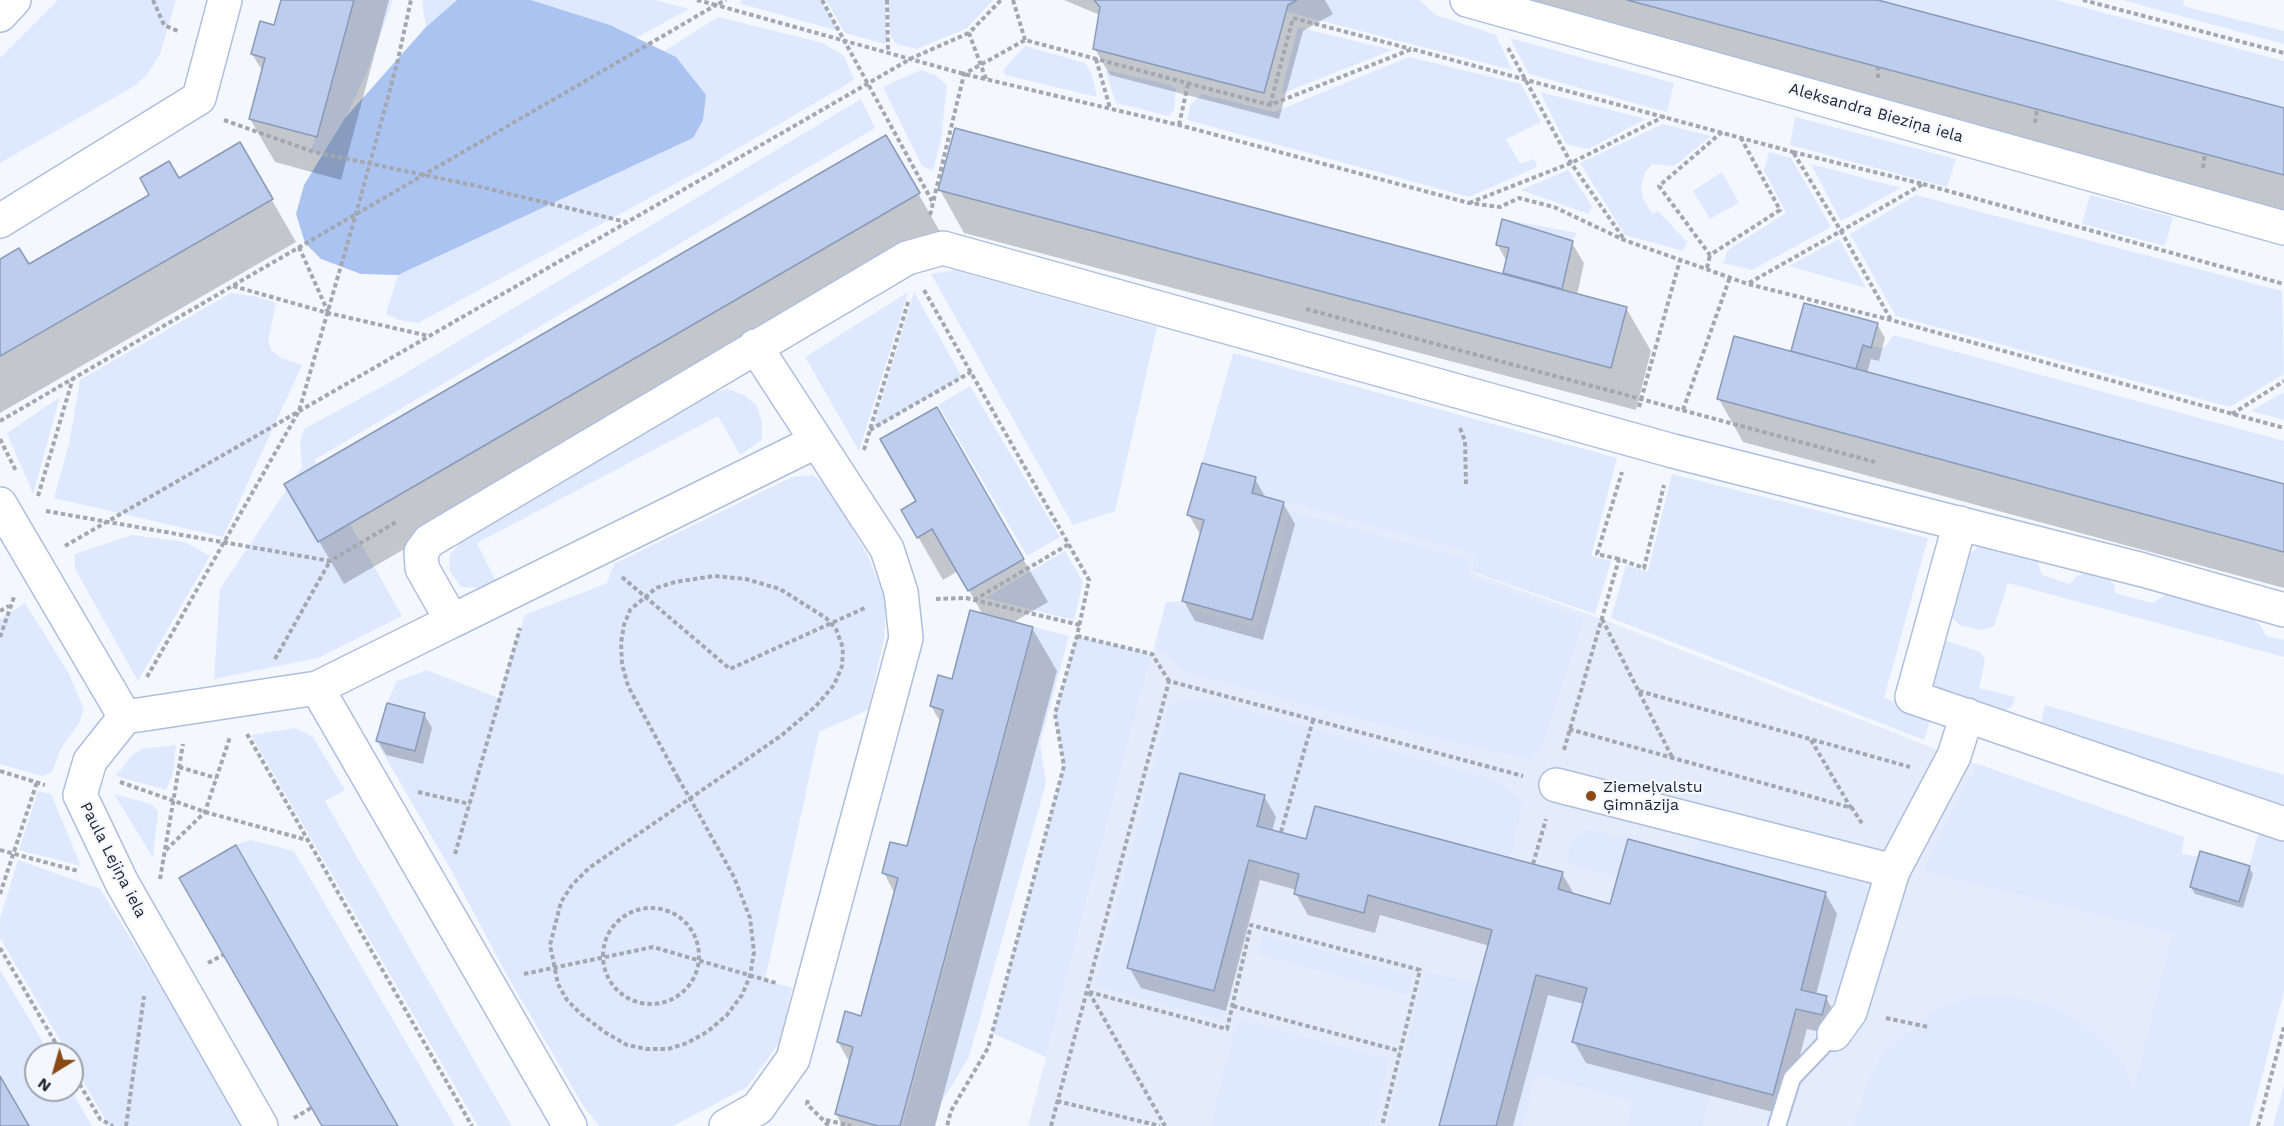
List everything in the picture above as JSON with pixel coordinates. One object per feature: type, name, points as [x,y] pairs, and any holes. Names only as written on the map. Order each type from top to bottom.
[{"type":"street","points":[[0,15],[14,0]]},
{"type":"street","points":[[0,221],[200,98],[225,0]]},
{"type":"street","name":"Aleksandra Bieziņa iela","points":[[1467,0],[2284,228]]},
{"type":"street","points":[[452,621],[422,568],[421,552],[429,541],[755,346],[943,248],[1673,451],[1960,523],[2284,610]]},
{"type":"street","points":[[726,1126],[758,1108],[793,1059],[906,638],[902,598],[887,549],[815,442],[755,346]]},
{"type":"street","points":[[0,504],[125,717],[317,688],[815,442]]},
{"type":"street","points":[[1960,523],[1912,697],[2284,824]]},
{"type":"street","points":[[317,688],[570,1126]]},
{"type":"street","points":[[1842,1023],[1893,871],[1954,756],[1967,716]]},
{"type":"street","name":"Paula Lejiņa iela","points":[[125,717],[90,761],[80,795],[122,883],[261,1126]]},
{"type":"street","points":[[1556,785],[1893,871]]},
{"type":"lane","points":[[1777,1126],[1792,1078],[1842,1023]]},
{"type":"path","points":[[144,683],[299,411],[370,164],[411,0]]},
{"type":"path","points":[[697,0],[964,74],[1179,125],[1469,203],[1500,207],[1520,198],[1554,207],[1624,240],[1748,284],[1891,320],[2284,428]]},
{"type":"path","points":[[711,0],[716,5]]},
{"type":"path","points":[[0,421],[726,0]]},
{"type":"path","points":[[822,0],[933,201]]},
{"type":"path","points":[[887,0],[888,52]]},
{"type":"path","points":[[35,563],[912,58],[969,33],[1001,0]]},
{"type":"path","points":[[1013,0],[1025,40]]},
{"type":"path","points":[[2083,0],[2284,53]]},
{"type":"path","points":[[1270,105],[1293,18],[1793,152],[1923,184],[2284,284]]},
{"type":"path","points":[[969,33],[986,79]]},
{"type":"path","points":[[857,446],[863,456],[911,266],[930,214],[964,74],[1025,40],[1270,105],[1412,49]]},
{"type":"path","points":[[1505,44],[1571,163],[1624,240]]},
{"type":"path","points":[[1096,59],[1111,109]]},
{"type":"path","points":[[1179,125],[1188,84]]},
{"type":"path","points":[[1469,203],[1571,163],[1665,116]]},
{"type":"path","points":[[221,118],[314,152],[627,222]]},
{"type":"path","points":[[1710,255],[1659,186],[1722,132]]},
{"type":"path","points":[[1707,268],[1710,255],[1780,210],[1741,138]]},
{"type":"path","points":[[1793,152],[1891,320]]},
{"type":"path","points":[[1748,284],[1923,184]]},
{"type":"path","points":[[919,220],[930,214],[941,217]]},
{"type":"path","points":[[299,247],[328,313]]},
{"type":"path","points":[[911,266],[1089,580],[1080,625],[1055,714],[1064,766],[988,1048],[951,1111],[947,1126]]},
{"type":"path","points":[[1563,752],[1619,559],[1644,568],[1683,411],[1730,277]]},
{"type":"path","points":[[232,286],[328,313],[430,336]]},
{"type":"path","points":[[1298,307],[1880,464]]},
{"type":"path","points":[[870,430],[970,372]]},
{"type":"path","points":[[37,498],[73,378]]},
{"type":"path","points":[[2232,414],[2284,381]]},
{"type":"path","points":[[1445,388],[1465,441],[1466,484]]},
{"type":"path","points":[[0,439],[19,479]]},
{"type":"path","points":[[44,511],[330,561]]},
{"type":"path","points":[[274,661],[330,561],[402,519]]},
{"type":"path","points":[[974,600],[1069,544]]},
{"type":"path","points":[[614,580],[621,576],[730,669],[885,599],[974,600],[1080,625]]},
{"type":"path","points":[[644,596],[630,610],[624,625],[621,643],[622,664],[638,706],[678,778],[696,809],[734,877],[750,918],[754,952],[750,976],[742,995],[727,1015],[707,1032],[687,1043],[668,1049],[648,1049],[627,1045],[606,1034],[567,1000],[558,984],[553,968],[550,945],[561,902],[572,885],[589,868],[782,735],[816,706],[834,685],[842,666],[843,648],[830,623],[815,609],[780,589],[746,579],[714,576],[675,582],[644,596]]},
{"type":"path","points":[[0,611],[10,605]]},
{"type":"path","points":[[1602,619],[1672,758]]},
{"type":"path","points":[[454,859],[521,625]]},
{"type":"path","points":[[1077,636],[1152,654],[1169,681],[1556,785]]},
{"type":"path","points":[[1051,1126],[1089,992],[1169,681]]},
{"type":"path","points":[[1639,692],[1943,776]]},
{"type":"path","points":[[1281,832],[1313,720]]},
{"type":"path","points":[[244,729],[472,1126]]},
{"type":"path","points":[[1569,729],[1852,808]]},
{"type":"path","points":[[165,852],[205,812],[232,731]]},
{"type":"path","points":[[159,884],[184,738]]},
{"type":"path","points":[[1810,739],[1863,826]]},
{"type":"path","points":[[179,767],[216,778]]},
{"type":"path","points":[[0,771],[47,785]]},
{"type":"path","points":[[0,894],[37,782]]},
{"type":"path","points":[[119,782],[205,812],[307,840]]},
{"type":"path","points":[[407,790],[470,804]]},
{"type":"path","points":[[1533,864],[1546,821]]},
{"type":"path","points":[[0,850],[80,872]]},
{"type":"path","points":[[651,908],[667,910],[682,919],[696,939],[698,961],[693,979],[682,993],[668,1001],[651,1004],[635,1001],[620,993],[610,980],[604,957],[609,932],[620,919],[634,910],[651,908]]},
{"type":"path","points":[[1089,992],[1227,1029],[1251,925],[1420,970],[1382,1126]]},
{"type":"path","points":[[126,1126],[153,937]]},
{"type":"path","points":[[519,975],[653,947],[811,993]]},
{"type":"path","points":[[0,948],[55,1042]]},
{"type":"path","points":[[1089,992],[1165,1126]]},
{"type":"path","points":[[1233,1006],[1400,1051]]},
{"type":"path","points":[[1842,1023],[1928,1027]]},
{"type":"path","points":[[2258,1126],[2284,1027]]},
{"type":"path","points":[[84,1092],[105,1126]]},
{"type":"path","points":[[1057,1101],[1160,1126]]},
{"type":"path","points":[[100,1119],[113,1126]]},
{"type":"path","points":[[825,1120],[851,1126]]},
{"type":"shaded area","points":[[58,0],[176,0],[160,54],[149,72],[136,85],[0,163],[0,58]]},
{"type":"shaded area","points":[[353,0],[393,0],[366,74],[328,155],[311,151]]},
{"type":"shaded area","points":[[457,0],[426,27],[422,1]]},
{"type":"shaded area","points":[[457,0],[531,0],[610,25],[676,57],[706,95],[703,120],[693,138],[398,275],[361,274],[321,259],[305,243],[296,214],[304,185],[345,118],[426,27]]},
{"type":"shaded area","points":[[531,0],[656,0],[689,9],[636,38],[610,25]]},
{"type":"shaded area","points":[[743,0],[820,0],[839,31],[738,3]]},
{"type":"shaded area","points":[[826,0],[885,0],[887,35],[885,44],[845,33]]},
{"type":"shaded area","points":[[888,0],[993,0],[967,28],[917,49],[896,44],[890,35]]},
{"type":"shaded area","points":[[1297,0],[1419,0],[1436,15],[1496,35],[1512,70],[1287,12],[1288,5]]},
{"type":"shaded area","points":[[1878,0],[2056,0],[2284,61],[2284,108]]},
{"type":"shaded area","points":[[2122,0],[2184,0],[2183,6],[2284,31],[2284,44]]},
{"type":"shaded area","points":[[718,17],[823,43],[844,56],[854,80],[701,170],[418,323],[399,320],[386,314],[398,275],[693,138],[676,57],[664,51]]},
{"type":"shaded area","points":[[1298,27],[1392,50],[1281,94]]},
{"type":"shaded area","points":[[1510,38],[1674,83],[1667,112],[1529,74]]},
{"type":"shaded area","points":[[1025,46],[1085,63],[1092,75],[1097,97],[1005,75],[1003,70]]},
{"type":"shaded area","points":[[1409,57],[1521,84],[1541,122],[1506,139],[1520,164],[1534,159],[1537,167],[1469,197],[1187,120],[1190,105],[1202,94],[1274,112]]},
{"type":"shaded area","points":[[921,70],[935,75],[947,85],[941,140],[933,171],[922,166],[883,87]]},
{"type":"shaded area","points":[[1105,70],[1170,85],[1176,89],[1174,110],[1169,116],[1116,103]]},
{"type":"shaded area","points":[[1540,92],[1646,119],[1588,149],[1566,144]]},
{"type":"shaded area","points":[[861,99],[875,128],[314,460],[402,616],[318,658],[214,679],[220,589],[302,467],[300,442],[304,429],[389,383]]},
{"type":"shaded area","points":[[1795,117],[1956,159],[1947,187],[1790,145]]},
{"type":"shaded area","points":[[1663,124],[1711,136],[1674,166],[1652,164],[1645,172],[1641,187],[1643,198],[1652,214],[1658,211],[1687,242],[1683,251],[1625,235],[1580,163]]},
{"type":"shaded area","points":[[1769,152],[1791,158],[1831,227],[1752,270],[1723,263],[1728,250],[1786,213],[1764,170]]},
{"type":"shaded area","points":[[1811,164],[1901,188],[1841,221]]},
{"type":"shaded area","points":[[1568,170],[1592,206],[1589,214],[1521,190]]},
{"type":"shaded area","points":[[1722,172],[1739,203],[1710,219],[1693,191]]},
{"type":"shaded area","points":[[1916,195],[2282,291],[2284,374],[2230,407],[1896,316],[1850,234]]},
{"type":"shaded area","points":[[2090,195],[2173,217],[2165,246],[2082,224]]},
{"type":"shaded area","points":[[1502,219],[1577,233],[1573,241]]},
{"type":"shaded area","points":[[1839,239],[1866,288],[1789,266]]},
{"type":"shaded area","points":[[954,270],[1157,327],[1115,511],[1073,525],[931,274]]},
{"type":"shaded area","points":[[908,292],[859,451],[805,357]]},
{"type":"shaded area","points":[[914,292],[962,377],[873,429]]},
{"type":"shaded area","points":[[231,293],[259,297],[276,303],[268,340],[271,350],[282,358],[302,365],[223,537],[54,498],[69,444],[80,380]]},
{"type":"shaded area","points":[[1894,335],[2284,441],[2284,484],[1856,369],[1863,345],[1884,348]]},
{"type":"shaded area","points":[[1233,353],[1617,458],[1591,556],[1611,561],[1595,614],[1473,572],[1474,554],[1252,493],[1256,477],[1202,463]]},
{"type":"shaded area","points":[[970,386],[1060,537],[1027,556],[938,405]]},
{"type":"shaded area","points":[[727,389],[742,394],[756,404],[762,422],[762,440],[740,455],[718,416],[477,543],[497,583],[480,588],[461,587],[449,570],[450,555],[467,535],[700,397]]},
{"type":"shaded area","points":[[2284,392],[2284,420],[2251,411]]},
{"type":"shaded area","points":[[60,397],[33,494],[7,433]]},
{"type":"shaded area","points":[[1672,474],[1928,538],[1884,698],[1932,714],[1924,740],[1611,618],[1626,565],[1648,572]]},
{"type":"shaded area","points":[[813,475],[828,487],[868,556],[885,599],[884,639],[868,710],[819,732],[765,980],[792,988],[780,1042],[747,1087],[673,1126],[599,1126],[584,1107],[508,977],[451,870],[376,741],[415,751],[425,713],[387,703],[397,681],[427,670],[498,698],[525,615],[607,583],[614,564],[792,477]]},
{"type":"shaded area","name":"Ziemeļvalstu Ģimnāzija","points":[[1284,502],[1475,554],[1473,573],[1602,619],[1954,756],[2184,837],[2182,854],[2199,857],[2190,887],[2239,902],[2179,1126],[1028,1126],[1166,602],[1182,601],[1252,620]]},
{"type":"shaded area","points":[[1290,511],[1470,560],[1468,577],[1584,618],[1544,740],[1531,760],[1371,722],[1185,672],[1155,645],[1166,602],[1257,628]]},
{"type":"shaded area","points":[[132,535],[185,542],[210,556],[138,681],[75,569],[75,554]]},
{"type":"shaded area","points":[[1978,547],[2002,548],[2036,557],[2042,575],[2070,584],[2076,577],[2087,572],[2108,578],[2115,586],[2115,593],[2152,603],[2169,593],[2248,615],[2260,625],[2266,636],[2284,640],[2284,657],[2008,583],[1994,626],[1983,630],[1961,626],[1952,618],[1951,607],[1965,558]]},
{"type":"shaded area","points":[[1065,551],[1083,582],[1074,620],[985,598]]},
{"type":"shaded area","points":[[25,603],[68,672],[84,709],[79,723],[60,750],[52,772],[42,776],[0,764],[0,619]]},
{"type":"shaded area","points":[[1034,627],[1069,636],[1040,743],[1046,783],[969,1057],[941,1103],[935,1126],[902,1126]]},
{"type":"shaded area","points":[[1077,636],[1152,654],[1046,1057],[992,1033],[1064,766],[1055,714]]},
{"type":"shaded area","points":[[1947,641],[1980,652],[1985,660],[1979,688],[2015,697],[2012,706],[2004,711],[1995,710],[1936,687],[1930,680],[1938,648]]},
{"type":"shaded area","points":[[1181,698],[1218,702],[1498,781],[1522,803],[1511,858],[1315,807],[1306,839],[1257,826],[1265,795],[1180,773],[1128,967],[1249,860],[1260,864],[1223,1020],[1095,987],[1169,706]]},
{"type":"shaded area","points":[[2045,705],[2284,775],[2284,806],[2050,730],[2041,723]]},
{"type":"shaded area","points":[[295,728],[313,737],[345,790],[325,801],[512,1126],[478,1126],[251,735]]},
{"type":"shaded area","points":[[176,745],[173,773],[166,790],[116,776],[131,756],[141,749]]},
{"type":"shaded area","points":[[1978,764],[2184,837],[2182,854],[2199,857],[2190,887],[2239,902],[2259,831],[2284,839],[2284,991],[2249,1126],[1854,1126],[1870,1074],[1885,1052],[1941,1006],[1979,995],[2014,996],[2059,1009],[2092,1031],[2124,1065],[2134,1090],[2173,933],[1924,871],[1943,828]]},
{"type":"shaded area","points":[[38,791],[51,794],[81,866],[19,850]]},
{"type":"shaded area","points":[[114,794],[151,804],[158,811],[153,858]]},
{"type":"shaded area","points":[[1634,816],[1881,879],[1844,1001],[1801,990],[1694,857],[1698,839],[1632,823]]},
{"type":"shaded area","points":[[1588,829],[1628,839],[1618,877],[1567,863],[1571,841]]},
{"type":"shaded area","points":[[250,840],[294,851],[455,1126],[398,1126],[236,845]]},
{"type":"shaded area","points":[[18,860],[100,889],[247,1126],[109,1126],[84,1083],[84,1042],[61,1042],[0,938],[0,918]]},
{"type":"shaded area","points":[[1262,934],[1412,975],[1408,995],[1257,954]]},
{"type":"shaded area","points":[[0,970],[43,1042],[24,1042],[24,1102],[78,1102],[92,1126],[30,1126],[0,1073]]},
{"type":"shaded area","points":[[1425,971],[1477,983],[1439,1126],[1387,1126]]},
{"type":"shaded area","points":[[1536,975],[1587,988],[1573,1042],[1715,1079],[1702,1126],[1627,1126],[1632,1101],[1535,1075],[1523,1126],[1497,1126]]},
{"type":"shaded area","points":[[1237,1019],[1389,1059],[1374,1126],[1211,1126]]},
{"type":"shaded area","points":[[2284,1086],[2284,1126],[2273,1126]]},
{"type":"building","points":[[281,0],[354,0],[317,137],[249,119],[265,58],[251,54],[260,21],[274,25]]},
{"type":"building","points":[[1094,0],[1297,0],[1288,5],[1264,93],[1093,49],[1100,7]]},
{"type":"building","points":[[1627,0],[1878,0],[2284,108],[2284,175]]},
{"type":"building","points":[[955,128],[1627,307],[1611,368],[938,190]]},
{"type":"building","points":[[886,135],[920,193],[318,542],[284,484]]},
{"type":"building","points":[[240,142],[273,199],[0,356],[0,259],[19,248],[29,264],[149,195],[140,178],[169,161],[179,178]]},
{"type":"building","points":[[1502,219],[1573,241],[1562,289],[1503,273],[1509,248],[1496,245]]},
{"type":"building","points":[[1804,303],[1878,323],[1871,348],[1863,345],[1856,369],[1791,351]]},
{"type":"building","points":[[1734,336],[2284,484],[2284,552],[1717,399]]},
{"type":"building","points":[[937,407],[1024,559],[968,591],[932,529],[917,538],[901,510],[916,501],[880,439]]},
{"type":"building","points":[[1202,463],[1256,477],[1252,493],[1284,502],[1252,620],[1182,601],[1204,520],[1187,515]]},
{"type":"building","points":[[970,610],[1033,627],[900,1126],[878,1126],[835,1114],[853,1047],[837,1042],[845,1011],[861,1016],[898,878],[882,873],[890,842],[907,846],[943,710],[930,706],[938,675],[952,679]]},
{"type":"building","points":[[387,703],[425,713],[415,751],[376,741]]},
{"type":"building","points":[[1180,773],[1265,795],[1257,826],[1306,839],[1315,806],[1563,872],[1558,889],[1610,904],[1628,839],[1826,892],[1801,990],[1827,996],[1822,1015],[1796,1009],[1773,1095],[1572,1042],[1587,988],[1536,975],[1496,1126],[1439,1126],[1492,930],[1368,895],[1364,913],[1294,894],[1299,874],[1249,860],[1214,991],[1127,968]]},
{"type":"building","points":[[236,845],[398,1126],[322,1126],[179,878]]},
{"type":"building","points":[[2200,851],[2250,866],[2239,902],[2190,887]]},
{"type":"building","points":[[0,1076],[29,1126],[0,1126]]},
{"type":"place","name":"Ziemeļvalstu Ģimnāzija","points":[[1591,796]]}]
